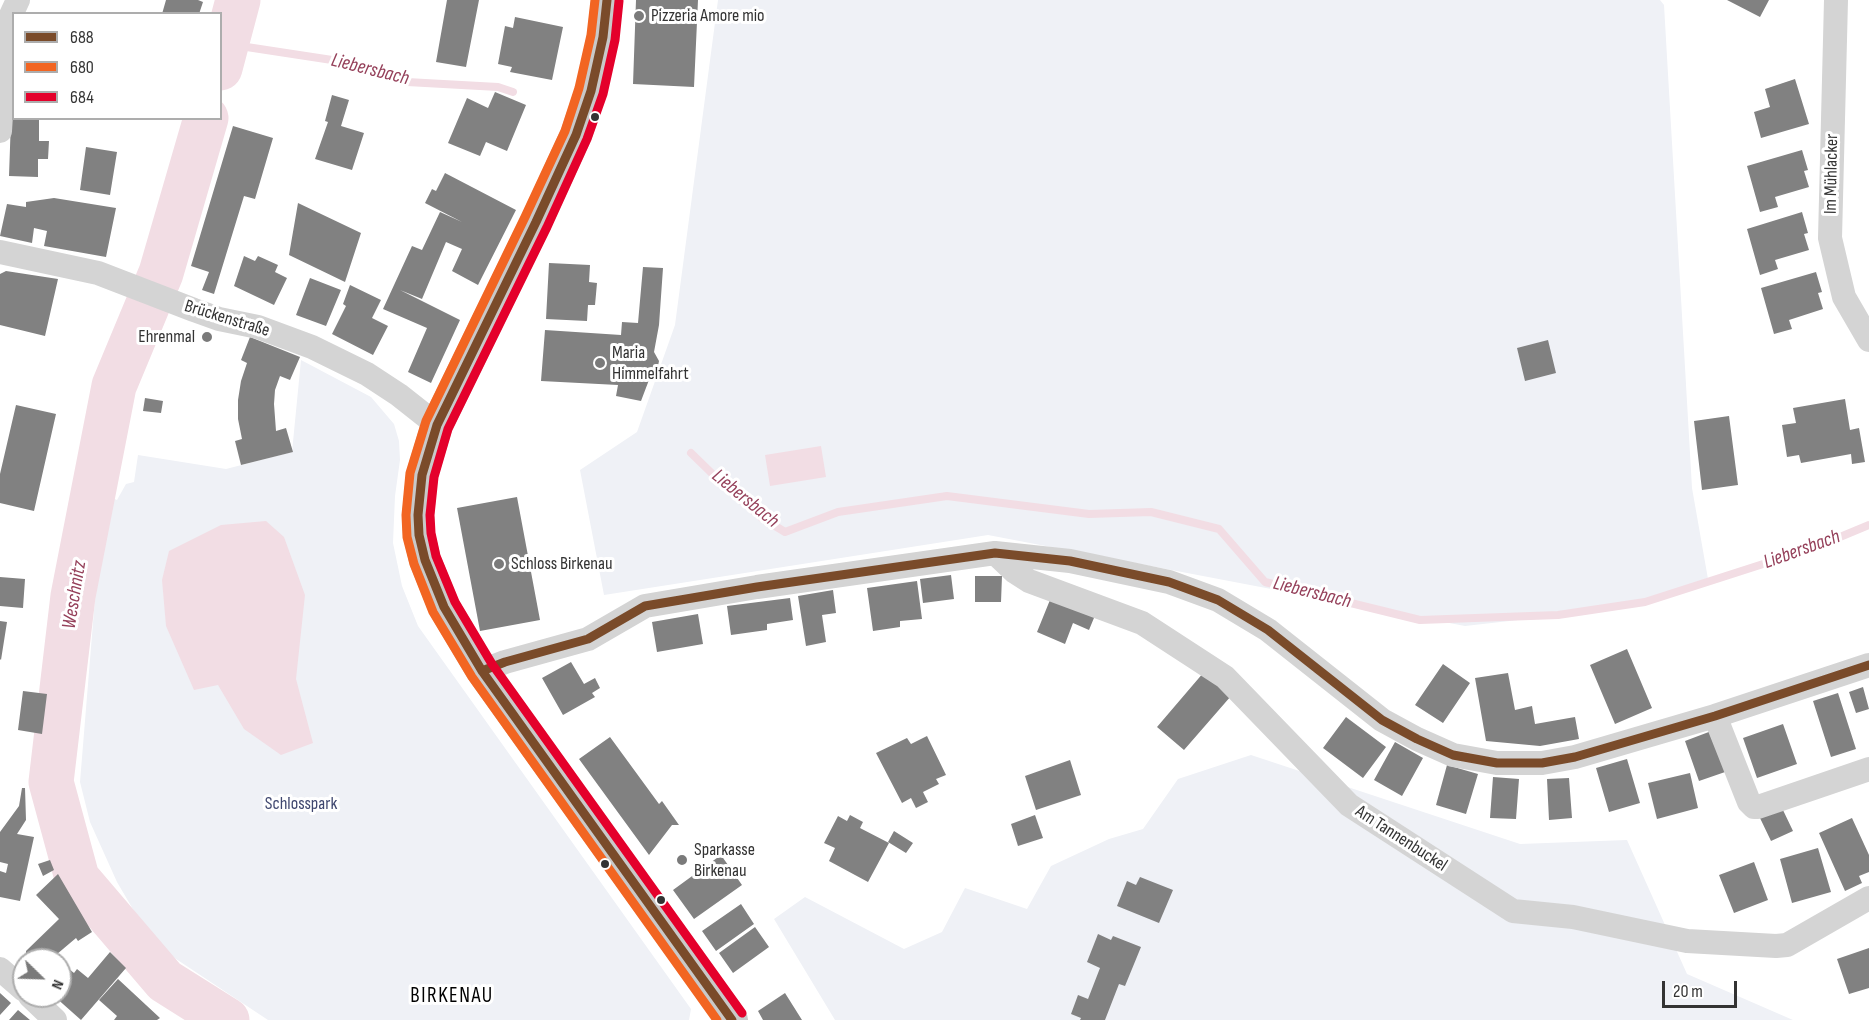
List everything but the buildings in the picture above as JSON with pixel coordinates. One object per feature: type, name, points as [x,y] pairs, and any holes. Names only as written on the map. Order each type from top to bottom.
[{"type":"main road","points":[[607,0],[603,38],[591,91],[576,135],[531,233],[436,425],[422,475],[418,515],[419,535],[425,560],[444,607],[483,671],[729,1019]]},
{"type":"street","name":"Im Mühlacker","points":[[1836,0],[1830,238],[1844,297],[1869,340]]},
{"type":"street","points":[[0,131],[6,33],[12,13]]},
{"type":"street","name":"Brückenstraße","points":[[0,252],[98,273],[219,319],[258,327],[312,347],[367,374],[399,395],[436,425]]},
{"type":"street","points":[[483,671],[505,662],[588,639],[645,606],[757,587],[995,553],[1081,564],[1169,582],[1218,600],[1268,630],[1382,720],[1454,755],[1497,763],[1542,764],[1575,757],[1715,716],[1869,665]]},
{"type":"street","name":"Am Tannenbuckel","points":[[995,553],[1029,582],[1142,622],[1225,677],[1349,806],[1513,911],[1573,917],[1687,941],[1776,946],[1787,945],[1869,898]]},
{"type":"street","points":[[1715,716],[1749,802],[1754,807],[1869,769]]},
{"type":"street","points":[[0,969],[12,980]]},
{"type":"street","points":[[42,1008],[55,1020]]},
{"type":"green space","points":[[718,0],[1660,0],[1664,5],[1692,488],[1708,579],[1616,609],[1465,626],[988,535],[604,595],[580,470],[637,432],[675,325]]},
{"type":"green space","name":"Schlosspark","points":[[301,360],[371,397],[394,424],[399,441],[400,460],[395,496],[393,543],[402,586],[418,626],[691,1009],[689,1020],[268,1020],[158,947],[134,911],[117,882],[90,822],[80,782],[101,525],[110,497],[117,500],[126,484],[134,482],[138,455],[226,469],[292,452]]},
{"type":"green space","points":[[1251,755],[1520,844],[1627,840],[1687,974],[1793,1020],[835,1020],[774,919],[805,897],[904,949],[942,932],[965,888],[1027,909],[1051,866],[1109,839],[1143,829],[1178,779]]},
{"type":"shaded area","points":[[821,446],[826,477],[770,486],[765,455]]},
{"type":"shaded area","points":[[266,521],[284,537],[305,595],[296,679],[313,743],[281,755],[244,729],[218,685],[194,690],[166,626],[162,580],[169,551],[221,525]]},
{"type":"waterway","name":"Weschnitz","points":[[222,60],[238,0]]},
{"type":"waterway","name":"Liebersbach","points":[[227,44],[332,60],[407,82],[498,87],[513,92]]},
{"type":"waterway","name":"Weschnitz","points":[[205,120],[161,273],[114,386],[73,596],[51,782],[77,878],[165,981],[227,1020]]},
{"type":"waterway","name":"Liebersbach","points":[[691,453],[762,518],[785,532],[838,512],[947,496],[1089,514],[1151,512],[1219,529],[1265,582],[1420,620],[1558,615],[1645,602],[1816,547],[1869,525]]},
{"type":"transit line","name":"680","points":[[595,0],[591,35],[579,88],[565,131],[426,421],[410,473],[406,515],[407,537],[414,564],[433,612],[472,677],[717,1020]]},
{"type":"transit line","name":"688","points":[[607,0],[603,37],[591,91],[576,135],[437,425],[422,475],[418,515],[419,535],[425,560],[444,607],[482,671],[732,1020]]},
{"type":"transit line","name":"684","points":[[619,1],[615,40],[603,94],[587,139],[547,227],[448,429],[434,477],[430,515],[431,533],[436,556],[455,602],[492,664],[742,1013]]},
{"type":"transit line","name":"688","points":[[482,671],[505,662],[588,639],[645,606],[757,587],[995,553],[1070,561],[1169,582],[1218,600],[1268,630],[1382,720],[1453,755],[1497,763],[1542,763],[1575,757],[1715,716],[1869,665]]},
{"type":"place","name":"Pizzeria Amore mio","points":[[639,16]]},
{"type":"place","name":"Ehrenmal","points":[[207,337]]},
{"type":"place","name":"Maria Himmelfahrt","points":[[600,363]]},
{"type":"place","name":"Schloss Birkenau","points":[[499,564]]},
{"type":"place","name":"Sparkasse Birkenau","points":[[682,860]]},
{"type":"district","name":"BIRKENAU","points":[[452,997]]}]
